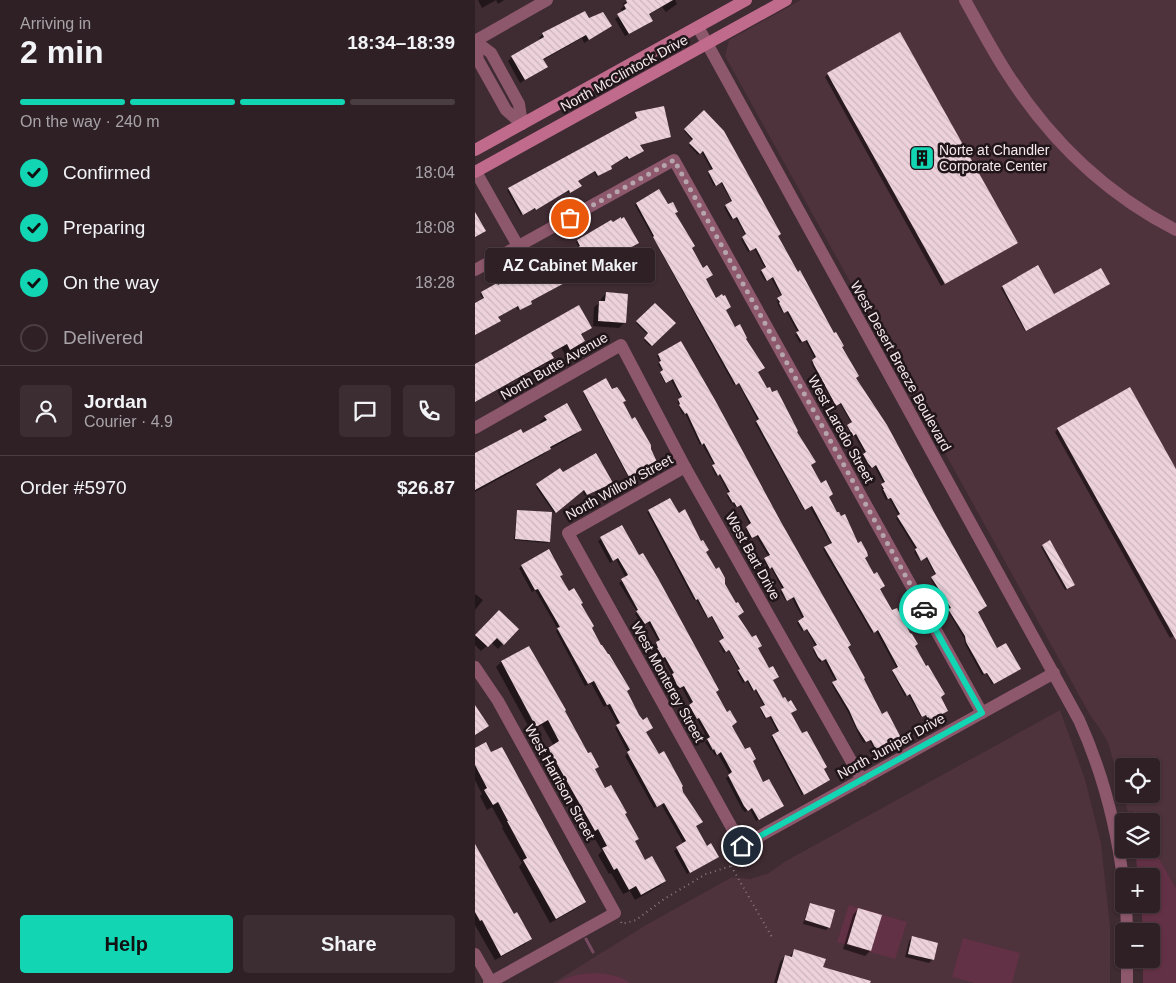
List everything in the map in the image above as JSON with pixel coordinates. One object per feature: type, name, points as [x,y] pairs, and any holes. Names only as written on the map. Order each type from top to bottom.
[{"type":"main road","name":"North McClintock Drive","points":[[475,150],[746,0]]},
{"type":"main road","name":"North McClintock Drive","points":[[476,172],[786,0]]},
{"type":"street","points":[[521,124],[506,110],[478,60],[475,42],[547,0]]},
{"type":"street","points":[[965,0],[997,58],[1017,89],[1059,141],[1112,189],[1143,211],[1176,230]]},
{"type":"street","name":"West Desert Breeze Boulevard","points":[[698,26],[1055,673],[1079,720],[1091,746],[1105,789],[1121,868]]},
{"type":"street","name":"West Laredo Street","points":[[518,246],[674,160],[982,713]]},
{"type":"street","points":[[475,270],[518,246],[476,172]]},
{"type":"street","name":"North Butte Avenue","points":[[475,428],[621,345]]},
{"type":"street","name":"West Bart Drive","points":[[621,345],[685,467],[862,780]]},
{"type":"street","name":"North Willow Street","points":[[568,533],[685,467]]},
{"type":"street","name":"West Monterey Street","points":[[568,533],[742,846]]},
{"type":"street","name":"West Harrison Street","points":[[475,667],[498,701],[617,916]]},
{"type":"street","name":"North Juniper Drive","points":[[742,846],[1055,673]]},
{"type":"street","points":[[475,954],[490,982],[617,916]]},
{"type":"street","points":[[1127,968],[1127,983]]},
{"type":"path","points":[[617,916],[622,924],[636,920],[664,899],[706,874],[731,866],[742,846]]},
{"type":"path","points":[[731,866],[773,939]]},
{"type":"shaded area","points":[[801,0],[1176,0],[1176,888],[1159,858],[1160,813],[1128,812],[1125,803],[1160,803],[1160,758],[1115,758],[1115,767],[1108,743],[1090,715],[725,56],[729,40]]},
{"type":"shaded area","points":[[1060,710],[1085,779],[1101,843],[1110,926],[1110,983],[553,983],[646,925],[732,877],[750,879],[769,873],[784,862]]},
{"type":"shaded area","points":[[1136,858],[1159,858],[1176,888],[1176,983],[1143,983],[1143,968],[1160,968],[1160,923],[1142,923],[1142,913],[1160,913],[1160,868],[1137,868]]},
{"type":"shaded area","points":[[849,905],[907,922],[895,959],[837,942]]},
{"type":"shaded area","points":[[963,938],[1020,953],[1012,983],[975,983],[952,977]]},
{"type":"shaded area","points":[[580,974],[608,974],[630,983],[558,983]]},
{"type":"building","points":[[626,0],[673,0],[649,14],[653,21],[629,34],[617,14],[626,9],[624,5],[627,3]]},
{"type":"building","points":[[585,11],[589,18],[603,12],[612,26],[589,40],[586,35],[543,59],[548,67],[525,80],[511,56],[544,37],[542,33]]},
{"type":"building","name":"Norte at Chandler Corporate Center","points":[[900,32],[1018,243],[945,284],[827,73]]},
{"type":"building","points":[[664,106],[671,137],[640,145],[644,151],[629,159],[627,156],[611,166],[612,169],[598,176],[595,171],[578,181],[582,186],[570,193],[569,190],[536,210],[535,208],[523,215],[508,188],[637,118],[635,112]]},
{"type":"building","points":[[704,110],[724,131],[781,234],[778,236],[798,272],[800,270],[834,333],[836,332],[844,346],[842,347],[859,376],[856,378],[887,425],[987,606],[978,612],[997,648],[1006,643],[1021,669],[994,684],[987,673],[984,674],[966,642],[965,636],[948,609],[951,608],[931,577],[936,574],[927,557],[921,561],[915,549],[917,548],[897,516],[900,514],[891,498],[888,499],[883,489],[881,484],[885,482],[876,465],[872,468],[868,463],[863,454],[866,452],[856,434],[853,436],[847,425],[852,422],[841,403],[836,406],[814,365],[812,360],[816,357],[807,340],[802,342],[796,332],[799,331],[788,311],[784,313],[777,298],[782,295],[773,277],[767,281],[761,270],[766,267],[756,248],[750,251],[742,237],[746,234],[737,217],[733,219],[725,205],[732,201],[722,182],[716,186],[708,171],[713,169],[703,151],[700,154],[689,143],[693,139],[684,129]]},
{"type":"building","points":[[659,189],[668,204],[673,202],[678,212],[675,213],[695,246],[692,248],[703,268],[707,265],[713,275],[706,279],[716,298],[722,294],[723,296],[725,295],[731,307],[726,310],[735,327],[740,324],[746,339],[765,368],[758,372],[767,388],[770,387],[772,392],[777,390],[797,432],[816,462],[811,465],[821,483],[826,480],[833,494],[829,497],[837,512],[841,516],[845,514],[858,543],[861,541],[867,552],[868,556],[865,558],[874,574],[877,572],[885,586],[880,589],[892,610],[897,608],[918,644],[915,646],[926,666],[928,665],[945,694],[941,697],[948,711],[929,721],[926,715],[922,717],[910,694],[907,696],[892,670],[898,667],[878,630],[874,633],[824,547],[832,543],[812,506],[805,510],[756,421],[759,419],[739,383],[736,385],[636,203]]},
{"type":"building","points":[[475,212],[486,231],[475,237]]},
{"type":"building","points":[[621,217],[621,219],[624,217],[639,243],[531,301],[532,304],[520,310],[518,306],[498,317],[501,321],[475,335],[475,303],[484,298],[481,292],[497,283],[498,285],[518,272],[547,258],[545,255],[555,250],[560,248],[564,255],[580,246],[577,240],[611,220],[613,222]]},
{"type":"building","points":[[1038,265],[1054,294],[1101,268],[1110,284],[1026,331],[1002,286]]},
{"type":"building","points":[[606,292],[628,294],[626,323],[598,321],[599,301],[605,301]]},
{"type":"building","points":[[655,303],[676,323],[652,346],[644,338],[648,333],[636,321]]},
{"type":"building","points":[[579,305],[592,328],[581,334],[585,341],[570,350],[567,344],[551,353],[554,358],[475,402],[475,364]]},
{"type":"building","points":[[681,341],[851,645],[848,647],[882,714],[887,711],[901,738],[877,751],[871,740],[866,742],[857,728],[849,710],[832,682],[837,680],[826,659],[822,661],[818,657],[813,647],[817,645],[807,629],[804,631],[798,621],[804,617],[794,597],[787,601],[781,589],[784,588],[772,567],[770,569],[764,558],[770,555],[758,535],[752,538],[746,527],[751,523],[741,505],[737,507],[727,493],[730,492],[720,474],[718,476],[712,465],[715,464],[704,443],[702,445],[687,413],[685,414],[679,405],[678,399],[682,397],[673,379],[666,383],[660,372],[663,370],[658,354]]},
{"type":"building","points":[[606,378],[612,389],[617,387],[620,391],[626,401],[623,402],[632,419],[635,417],[651,445],[657,462],[629,477],[583,391]]},
{"type":"building","points":[[1130,387],[1176,469],[1176,640],[1057,428]]},
{"type":"building","points":[[567,403],[582,430],[475,490],[475,453],[521,429],[523,433],[547,420],[544,416]]},
{"type":"building","points":[[596,453],[613,483],[587,495],[584,490],[556,513],[536,484],[560,468],[563,472]]},
{"type":"building","points":[[670,498],[679,513],[685,509],[701,541],[703,540],[709,550],[706,552],[716,569],[719,567],[725,578],[725,584],[736,603],[738,602],[744,612],[738,616],[752,637],[756,635],[762,646],[758,648],[769,668],[773,666],[779,677],[773,680],[783,698],[785,697],[788,702],[791,700],[797,710],[791,713],[802,733],[807,731],[827,767],[824,769],[830,780],[804,795],[772,735],[779,731],[771,716],[766,718],[760,707],[765,705],[756,689],[754,691],[748,680],[745,682],[729,650],[726,652],[719,641],[724,638],[712,616],[708,618],[698,599],[696,600],[648,510]]},
{"type":"building","points":[[517,510],[552,512],[550,542],[515,539]]},
{"type":"building","points":[[622,525],[639,555],[643,553],[659,580],[719,690],[716,692],[727,712],[730,710],[737,722],[732,726],[745,749],[750,747],[756,759],[753,761],[763,782],[769,779],[784,806],[759,820],[752,808],[748,811],[744,806],[728,775],[732,772],[721,752],[717,755],[713,750],[707,739],[710,737],[689,705],[693,702],[684,686],[680,688],[677,685],[672,674],[674,673],[665,657],[663,658],[657,648],[656,642],[660,640],[650,621],[645,624],[636,611],[638,610],[621,579],[628,575],[618,558],[613,561],[600,537]]},
{"type":"building","points":[[1050,540],[1075,585],[1067,589],[1042,545]]},
{"type":"building","points":[[549,549],[563,575],[560,576],[569,591],[574,588],[594,626],[592,628],[601,645],[609,654],[630,689],[627,691],[639,715],[643,720],[647,717],[653,728],[646,732],[659,754],[664,751],[683,786],[683,792],[703,822],[696,826],[707,846],[711,843],[719,857],[690,873],[676,847],[686,841],[664,803],[657,807],[627,752],[630,750],[616,725],[620,723],[610,704],[607,705],[594,681],[588,684],[557,628],[560,627],[538,589],[535,590],[521,565]]},
{"type":"building","points":[[499,610],[519,629],[504,645],[497,638],[488,647],[475,635]]},
{"type":"building","points":[[529,646],[588,753],[591,752],[599,767],[595,769],[605,788],[611,785],[627,813],[625,814],[639,839],[635,841],[645,860],[652,856],[666,881],[641,895],[636,886],[629,890],[617,868],[614,870],[602,848],[607,846],[598,829],[595,831],[548,748],[559,741],[548,720],[536,727],[501,661]]},
{"type":"building","points":[[475,705],[489,726],[475,735]]},
{"type":"building","points":[[486,742],[491,752],[502,747],[586,902],[556,919],[523,860],[527,858],[498,802],[493,805],[484,790],[487,788],[475,765],[475,748]]},
{"type":"building","points":[[475,844],[514,914],[517,912],[532,939],[501,956],[482,920],[480,921],[475,912]]},
{"type":"building","points":[[810,903],[835,910],[830,928],[805,920]]},
{"type":"building","points":[[858,908],[882,915],[871,951],[847,944]]},
{"type":"building","points":[[912,936],[938,943],[934,960],[908,954]]},
{"type":"building","points":[[794,949],[826,959],[823,967],[871,981],[870,983],[777,983],[785,955],[792,957]]},
{"type":"waterway","points":[[586,939],[593,952]]},
{"type":"way so far","points":[[570,218],[674,160],[924,609]]},
{"type":"place","name":"Norte at Chandler Corporate Center","points":[[922,158]]},
{"type":"place","name":"AZ Cabinet Maker","points":[[570,218]]},
{"type":"route","points":[[742,846],[982,713],[924,609]]}]
